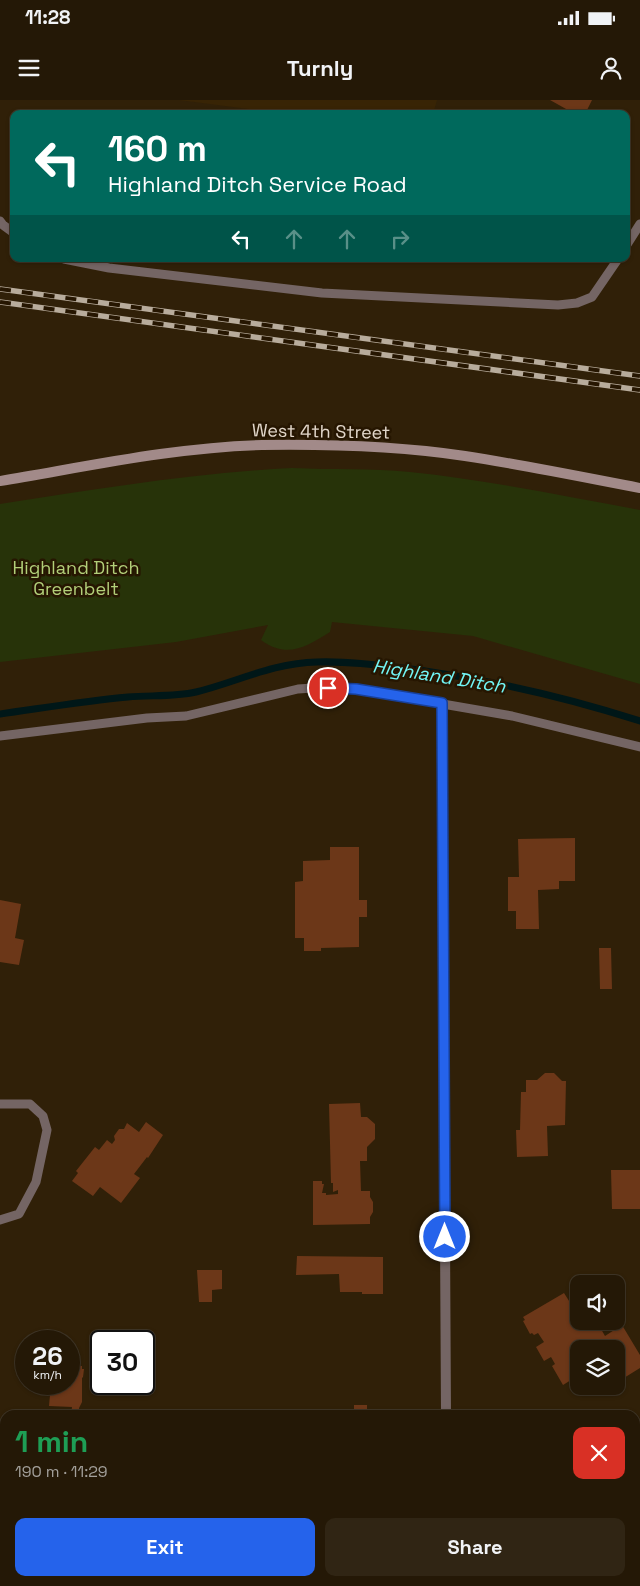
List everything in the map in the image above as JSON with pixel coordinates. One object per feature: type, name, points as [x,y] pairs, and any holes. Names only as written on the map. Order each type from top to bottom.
[{"type":"main road","name":"West 4th Street","points":[[0,481],[183,451],[260,445],[337,445],[378,447],[464,456],[640,488]]},
{"type":"street","points":[[442,703],[446,1410]]},
{"type":"lane","points":[[0,221],[10,230]]},
{"type":"lane","points":[[630,240],[640,224]]},
{"type":"lane","points":[[79,262],[109,268],[322,293],[558,305],[578,303],[592,297],[616,262]]},
{"type":"lane","points":[[0,736],[147,718],[186,716],[298,689],[328,688],[356,689],[512,716],[640,747]]},
{"type":"lane","points":[[0,1104],[30,1104],[44,1116],[47,1130],[36,1182],[18,1214],[0,1220]]},
{"type":"shaded area","points":[[179,100],[437,100],[434,110],[257,110]]},
{"type":"green space","name":"Highland Ditch Greenbelt","points":[[292,468],[381,470],[439,475],[640,510],[640,684],[473,636],[332,622],[330,632],[304,646],[288,650],[270,646],[261,640],[268,625],[176,642],[0,662],[0,504],[182,478]]},
{"type":"building","points":[[550,100],[592,100],[587,110],[568,110]]},
{"type":"building","points":[[575,838],[575,881],[559,881],[559,889],[538,890],[539,929],[516,929],[516,911],[508,911],[508,877],[519,877],[518,839]]},
{"type":"building","points":[[330,847],[359,847],[359,900],[367,900],[367,917],[359,917],[359,947],[321,948],[321,951],[304,951],[304,938],[295,938],[295,882],[303,881],[303,861],[330,860]]},
{"type":"building","points":[[0,900],[21,904],[15,938],[24,940],[19,965],[0,962]]},
{"type":"building","points":[[599,948],[611,948],[612,989],[600,989]]},
{"type":"building","points":[[545,1073],[554,1073],[562,1081],[566,1081],[565,1125],[547,1126],[548,1156],[517,1157],[516,1130],[520,1130],[521,1092],[526,1092],[526,1080],[537,1080]]},
{"type":"building","points":[[360,1103],[361,1117],[367,1117],[375,1124],[375,1139],[367,1147],[367,1161],[360,1161],[361,1191],[370,1191],[370,1197],[373,1202],[370,1224],[313,1225],[313,1181],[322,1181],[322,1184],[324,1184],[322,1193],[326,1193],[326,1195],[338,1194],[338,1190],[333,1192],[333,1183],[331,1183],[329,1104]]},
{"type":"building","points":[[146,1122],[163,1135],[148,1158],[134,1174],[140,1178],[121,1203],[100,1187],[93,1196],[72,1181],[78,1173],[76,1171],[95,1147],[99,1150],[107,1140],[112,1144],[115,1140],[114,1136],[119,1129],[124,1129],[127,1123],[139,1132]]},
{"type":"building","points":[[611,1170],[640,1170],[640,1209],[612,1209]]},
{"type":"building","points":[[297,1256],[383,1257],[383,1294],[340,1292],[339,1274],[296,1275]]},
{"type":"building","points":[[197,1270],[222,1270],[222,1289],[212,1290],[212,1302],[199,1302]]},
{"type":"building","points":[[564,1293],[570,1302],[570,1330],[602,1330],[605,1336],[614,1330],[625,1330],[640,1355],[640,1368],[625,1377],[625,1340],[570,1340],[570,1381],[563,1385],[552,1366],[555,1364],[551,1357],[544,1361],[536,1347],[544,1342],[538,1333],[530,1334],[523,1321],[525,1320],[523,1317]]},
{"type":"building","points":[[80,1366],[82,1366],[82,1369],[84,1369],[82,1402],[79,1410],[72,1410],[72,1407],[49,1406],[50,1395],[80,1395]]},
{"type":"building","points":[[354,1405],[367,1405],[367,1410],[354,1410]]},
{"type":"waterway","name":"Highland Ditch","points":[[0,714],[136,696],[188,694],[270,669],[301,663],[330,662],[419,670],[475,679],[558,697],[640,721]]},
{"type":"railway","points":[[0,289],[640,376]]},
{"type":"railway","points":[[0,302],[640,390]]},
{"type":"route","points":[[328,688],[356,689],[442,703],[445,1237]]}]
